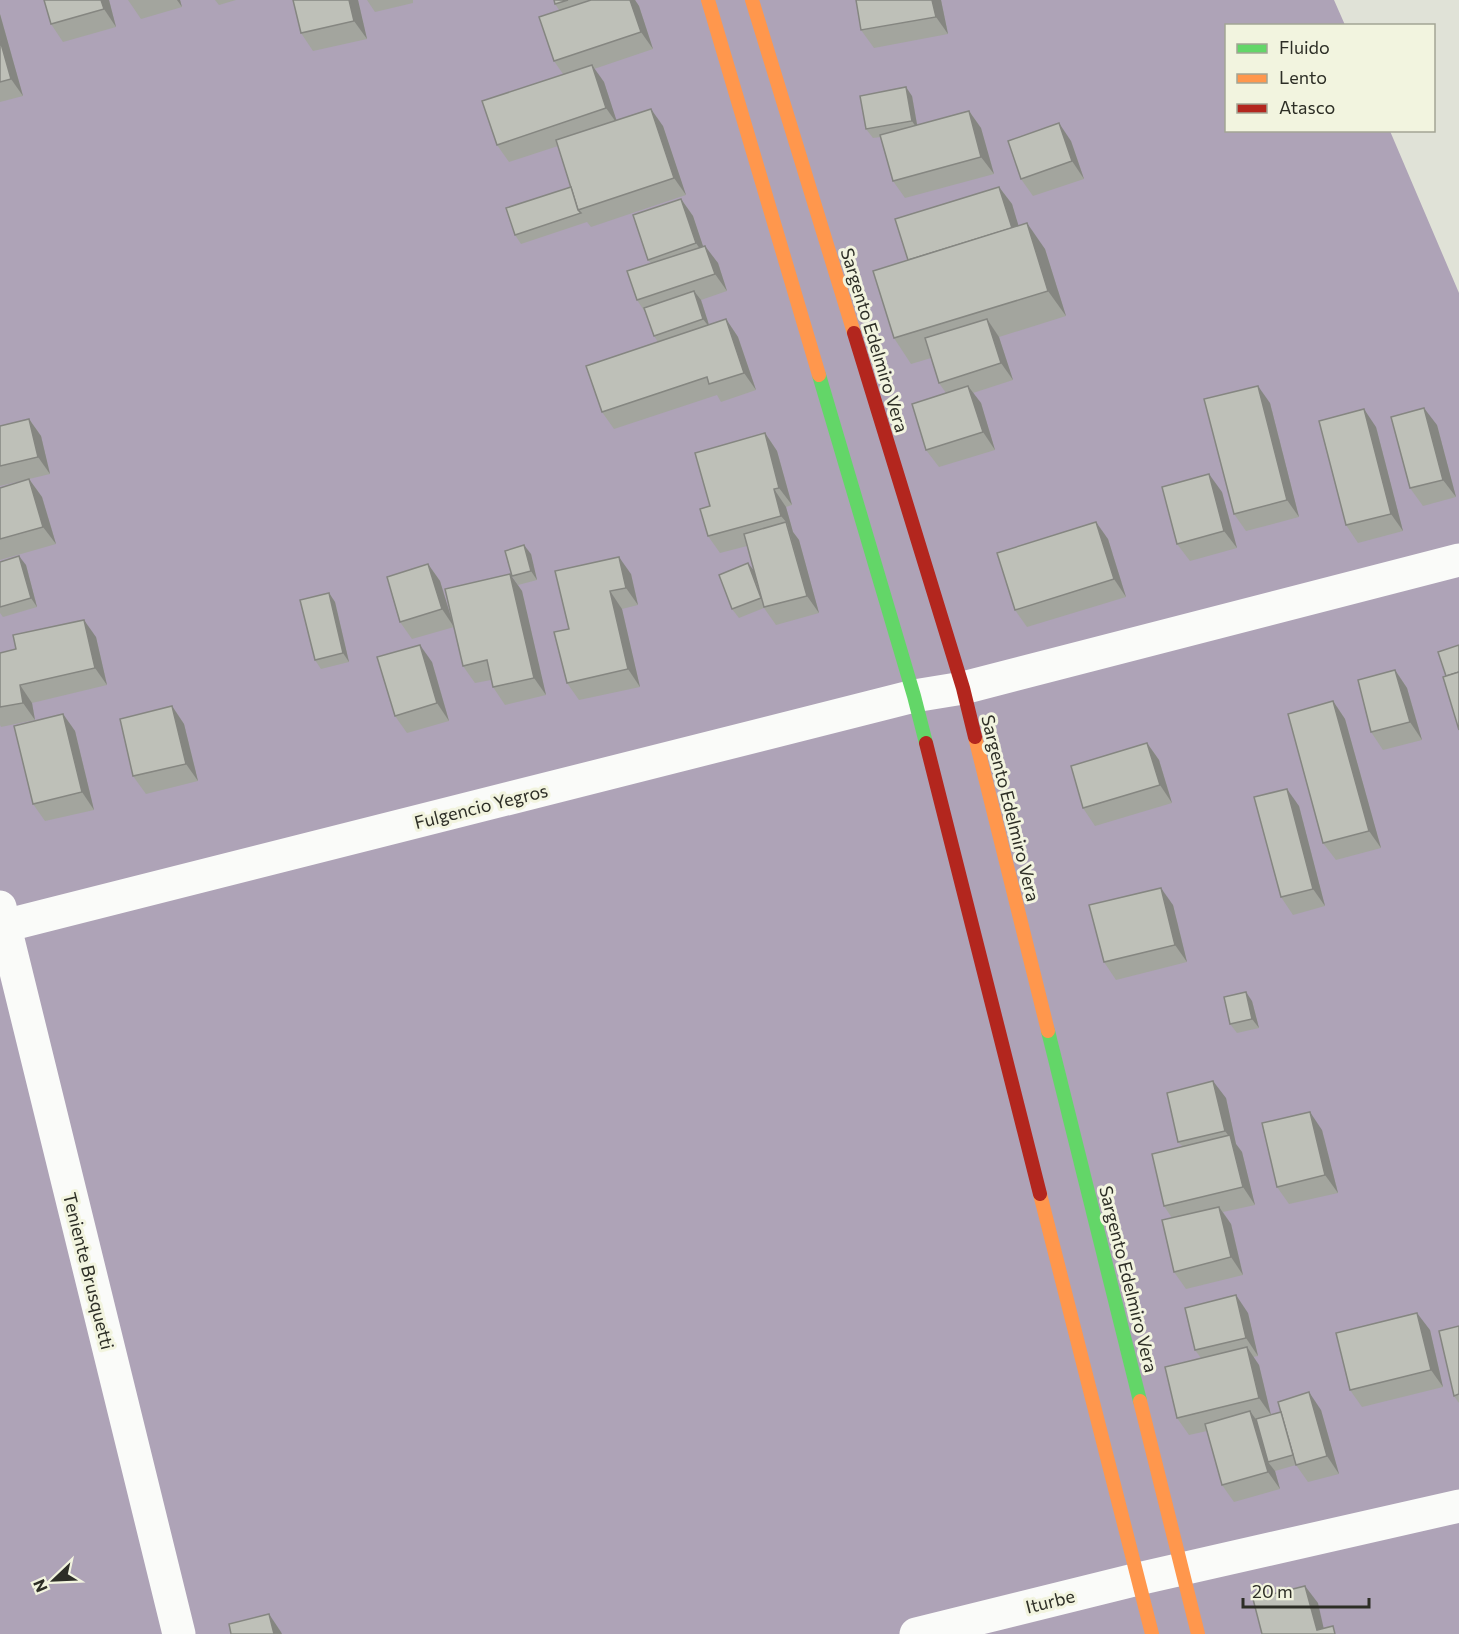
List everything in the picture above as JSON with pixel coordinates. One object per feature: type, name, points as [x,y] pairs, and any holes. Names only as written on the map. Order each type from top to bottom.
[{"type":"street","points":[[708,0],[914,696],[1152,1634]]},
{"type":"street","name":"Sargento Edelmiro Vera","points":[[753,0],[963,688],[1198,1634]]},
{"type":"street","name":"Fulgencio Yegros","points":[[1,920],[914,696],[963,688],[1459,560]]},
{"type":"street","name":"Teniente Brusquetti","points":[[1,920],[179,1634]]},
{"type":"street","name":"Iturbe","points":[[916,1634],[1183,1569],[1459,1506]]},
{"type":"shaded area","points":[[0,0],[1334,0],[1345,24],[1225,24],[1225,132],[1390,132],[1459,293],[1459,1634],[0,1634]]},
{"type":"building","points":[[44,0],[101,0],[104,9],[51,24]]},
{"type":"building","points":[[293,0],[349,0],[354,21],[301,33]]},
{"type":"building","points":[[554,0],[568,0],[555,4]]},
{"type":"building","points":[[591,0],[630,0],[641,32],[554,61],[539,17]]},
{"type":"building","points":[[856,0],[932,0],[936,17],[861,30]]},
{"type":"building","points":[[0,40],[11,79],[0,82]]},
{"type":"building","points":[[592,65],[606,108],[497,145],[482,101]]},
{"type":"building","points":[[906,87],[912,121],[866,129],[860,96]]},
{"type":"building","points":[[651,109],[674,178],[578,210],[556,140]]},
{"type":"building","points":[[969,111],[981,157],[893,181],[880,135]]},
{"type":"building","points":[[1059,123],[1072,161],[1021,179],[1008,141]]},
{"type":"building","points":[[571,187],[581,213],[515,235],[506,208]]},
{"type":"building","points":[[999,187],[1012,228],[908,260],[895,219]]},
{"type":"building","points":[[681,199],[696,243],[648,260],[633,215]]},
{"type":"building","points":[[1027,223],[1048,291],[894,338],[873,271]]},
{"type":"building","points":[[705,246],[715,274],[637,300],[627,271]]},
{"type":"building","points":[[694,291],[703,319],[654,336],[644,308]]},
{"type":"building","points":[[726,319],[744,373],[709,384],[707,377],[602,412],[586,366]]},
{"type":"building","points":[[987,319],[1001,363],[939,383],[925,338]]},
{"type":"building","points":[[968,386],[983,432],[926,450],[912,404]]},
{"type":"building","points":[[1258,386],[1287,500],[1234,514],[1204,399]]},
{"type":"building","points":[[1424,408],[1443,480],[1410,488],[1391,417]]},
{"type":"building","points":[[1364,409],[1391,514],[1346,525],[1319,421]]},
{"type":"building","points":[[29,419],[38,457],[0,466],[0,426]]},
{"type":"building","points":[[765,433],[779,488],[774,489],[781,516],[708,536],[700,509],[710,506],[695,453]]},
{"type":"building","points":[[1209,474],[1224,531],[1177,544],[1162,487]]},
{"type":"building","points":[[29,479],[43,527],[0,539],[0,488]]},
{"type":"building","points":[[786,522],[807,596],[764,607],[744,534]]},
{"type":"building","points":[[1096,522],[1114,579],[1015,610],[997,553]]},
{"type":"building","points":[[524,545],[531,571],[512,576],[505,551]]},
{"type":"building","points":[[19,556],[31,598],[0,607],[0,562]]},
{"type":"building","points":[[619,557],[626,588],[610,591],[628,669],[567,683],[554,632],[569,629],[555,571]]},
{"type":"building","points":[[748,563],[761,598],[732,609],[719,575]]},
{"type":"building","points":[[428,564],[442,609],[400,622],[387,577]]},
{"type":"building","points":[[510,574],[534,678],[493,687],[487,660],[463,666],[445,589]]},
{"type":"building","points":[[329,593],[343,653],[315,660],[300,600]]},
{"type":"building","points":[[84,620],[95,668],[20,685],[23,703],[0,707],[0,653],[16,649],[13,635]]},
{"type":"building","points":[[420,645],[437,703],[395,716],[377,657]]},
{"type":"building","points":[[1459,645],[1459,672],[1446,676],[1438,652]]},
{"type":"building","points":[[1395,670],[1410,722],[1371,732],[1358,680]]},
{"type":"building","points":[[1459,672],[1459,730],[1443,677]]},
{"type":"building","points":[[1333,701],[1369,831],[1323,843],[1288,714]]},
{"type":"building","points":[[172,706],[186,764],[133,776],[120,719]]},
{"type":"building","points":[[63,714],[82,792],[33,804],[14,726]]},
{"type":"building","points":[[1147,743],[1160,785],[1083,808],[1071,766]]},
{"type":"building","points":[[1287,789],[1313,889],[1281,897],[1254,797]]},
{"type":"building","points":[[1161,888],[1175,945],[1104,962],[1089,905]]},
{"type":"building","points":[[1246,992],[1252,1019],[1230,1024],[1224,997]]},
{"type":"building","points":[[1213,1081],[1225,1131],[1178,1142],[1167,1093]]},
{"type":"building","points":[[1310,1112],[1325,1175],[1277,1187],[1262,1123]]},
{"type":"building","points":[[1230,1135],[1243,1187],[1164,1206],[1152,1154]]},
{"type":"building","points":[[1219,1207],[1231,1257],[1174,1272],[1162,1220]]},
{"type":"building","points":[[1236,1295],[1246,1338],[1195,1350],[1185,1308]]},
{"type":"building","points":[[1417,1313],[1431,1370],[1350,1390],[1336,1333]]},
{"type":"building","points":[[1459,1326],[1459,1394],[1454,1396],[1439,1331]]},
{"type":"building","points":[[1247,1347],[1259,1398],[1177,1418],[1165,1367]]},
{"type":"building","points":[[1309,1392],[1327,1456],[1296,1465],[1278,1402]]},
{"type":"building","points":[[1250,1411],[1268,1472],[1222,1485],[1205,1424]]},
{"type":"building","points":[[1281,1412],[1293,1455],[1268,1462],[1256,1419]]},
{"type":"building","points":[[1305,1586],[1317,1630],[1333,1626],[1335,1634],[1262,1634],[1253,1599]]},
{"type":"building","points":[[269,1614],[274,1634],[231,1634],[229,1624]]},
{"type":"traffic: fast","points":[[819,375],[926,743]]},
{"type":"traffic: fast","points":[[1048,1031],[1140,1401]]},
{"type":"traffic: slow","points":[[708,0],[819,375]]},
{"type":"traffic: slow","points":[[752,0],[854,333]]},
{"type":"traffic: slow","points":[[975,737],[1048,1031]]},
{"type":"traffic: slow","points":[[1040,1194],[1152,1634]]},
{"type":"traffic: slow","points":[[1140,1401],[1198,1634]]},
{"type":"traffic: jam","points":[[854,333],[963,688],[975,737]]},
{"type":"traffic: jam","points":[[926,743],[1040,1194]]}]
